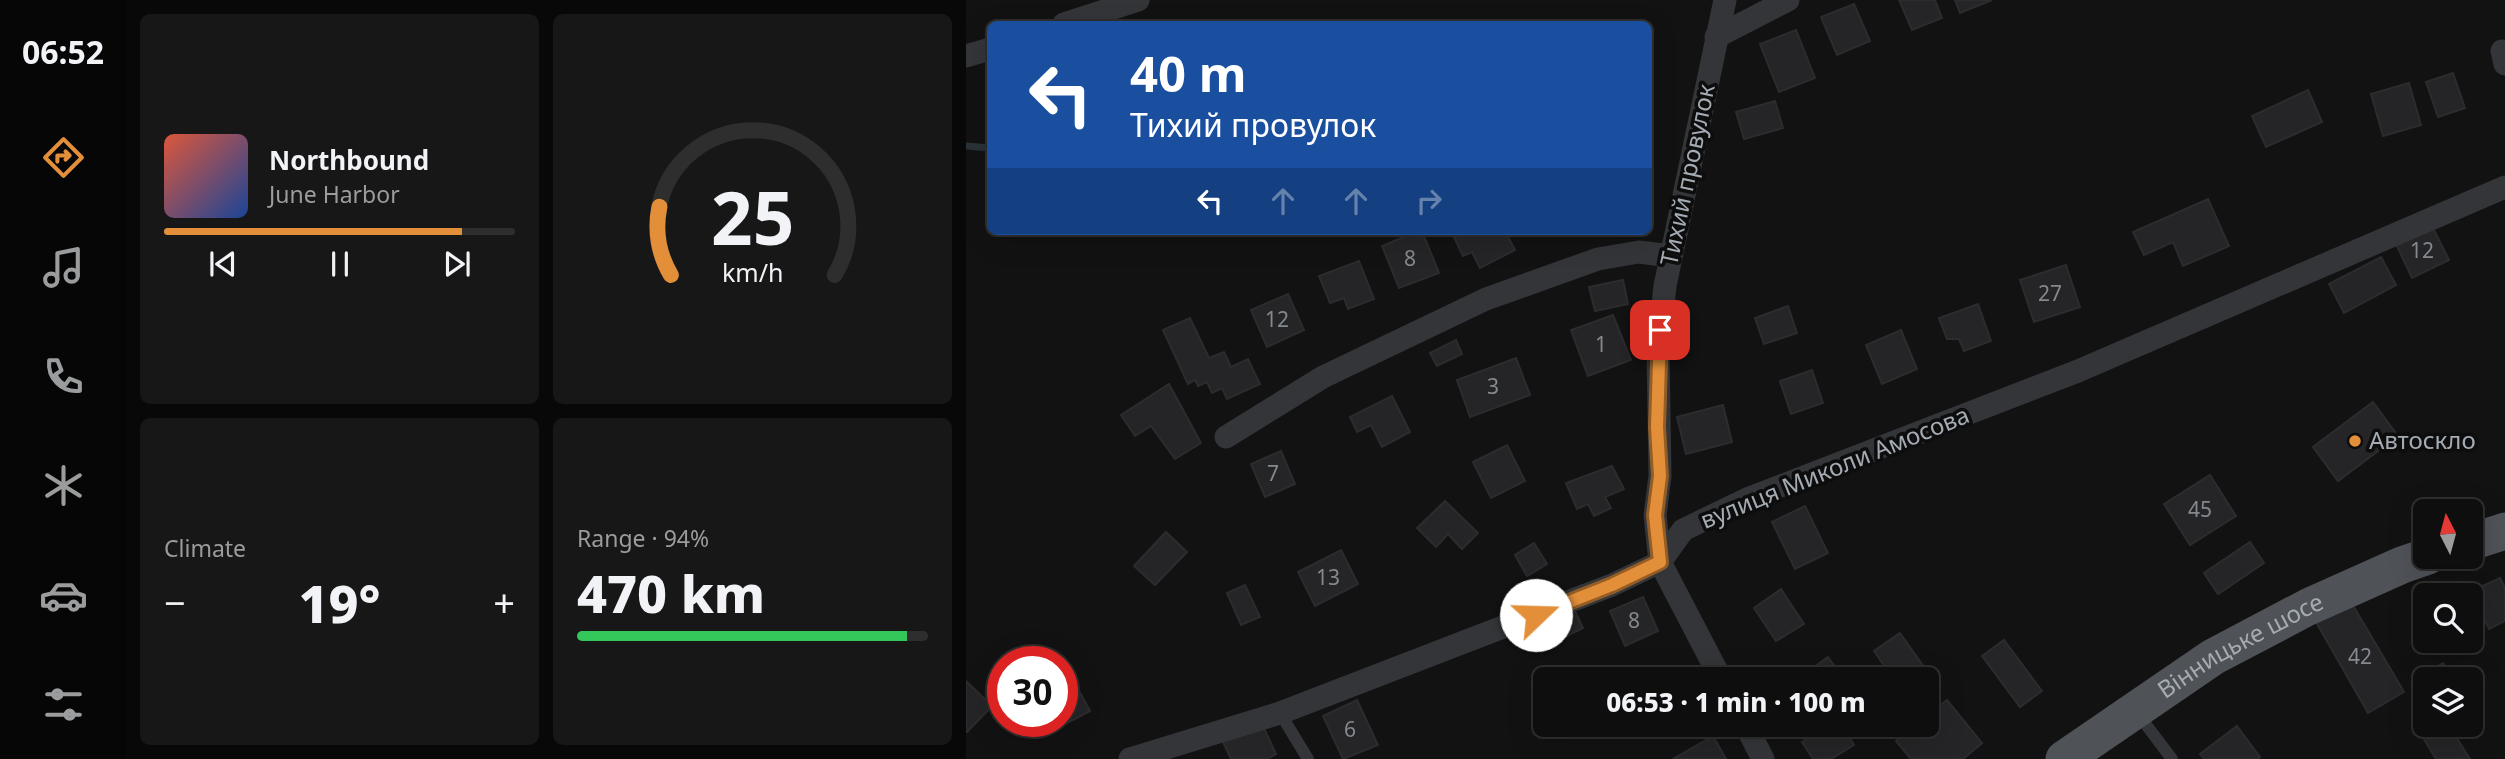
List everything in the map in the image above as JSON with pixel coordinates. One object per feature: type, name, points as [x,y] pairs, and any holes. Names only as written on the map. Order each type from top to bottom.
[{"type":"main road","points":[[2483,538],[2505,531]]},
{"type":"main road","name":"Вінницьке шосе","points":[[2064,759],[2213,657],[2308,607],[2413,561]]},
{"type":"street","points":[[1073,21],[1138,0]]},
{"type":"street","name":"Тихий провулок","points":[[1660,562],[1655,515],[1660,476],[1658,352],[1665,286],[1725,0]]},
{"type":"street","points":[[1716,37],[1788,0]]},
{"type":"street","points":[[966,56],[987,50]]},
{"type":"street","name":"вулиця Миколи Амосова","points":[[1130,759],[1280,713],[1612,585],[1660,562],[1683,530],[1747,499],[2078,371],[2505,187]]},
{"type":"street","points":[[1226,437],[1323,377],[1486,299],[1598,259],[1639,252],[1671,256]]},
{"type":"street","points":[[1660,562],[1715,667]]},
{"type":"street","points":[[1752,737],[1763,759]]},
{"type":"lane","points":[[2136,711],[2172,759]]},
{"type":"lane","points":[[1280,713],[1308,759]]},
{"type":"building","points":[[1899,0],[1935,0],[1942,18],[1912,30]]},
{"type":"building","points":[[1955,0],[1992,0],[1960,13]]},
{"type":"building","points":[[1854,4],[1870,41],[1837,55],[1821,17]]},
{"type":"building","points":[[1796,30],[1815,78],[1779,92],[1760,44]]},
{"type":"building","points":[[2453,73],[2465,108],[2438,117],[2426,82]]},
{"type":"building","points":[[2409,83],[2421,125],[2383,136],[2371,94]]},
{"type":"building","points":[[2308,90],[2322,122],[2266,147],[2252,116]]},
{"type":"building","points":[[1775,101],[1783,128],[1744,139],[1736,112]]},
{"type":"building","points":[[2208,199],[2229,246],[2183,266],[2173,242],[2144,255],[2133,232]]},
{"type":"building","points":[[2431,224],[2449,260],[2412,278],[2395,242]]},
{"type":"building","points":[[1408,235],[1424,235],[1439,273],[1399,288],[1382,246]]},
{"type":"building","points":[[1453,235],[1507,235],[1515,250],[1480,268],[1472,252],[1463,256]]},
{"type":"building","points":[[2381,257],[2396,285],[2344,313],[2329,284]]},
{"type":"building","points":[[1359,261],[1374,299],[1348,309],[1344,298],[1330,303],[1319,276]]},
{"type":"building","points":[[2066,265],[2080,307],[2034,322],[2020,280]]},
{"type":"building","points":[[1623,280],[1628,304],[1595,311],[1589,287]]},
{"type":"building","points":[[1288,294],[1304,330],[1267,347],[1251,310]]},
{"type":"building","points":[[1978,304],[1991,341],[1964,351],[1959,339],[1947,339],[1939,318]]},
{"type":"building","points":[[1788,306],[1797,333],[1764,344],[1755,318]]},
{"type":"building","points":[[1613,315],[1631,360],[1588,376],[1571,330]]},
{"type":"building","points":[[1190,318],[1209,358],[1224,352],[1231,367],[1248,359],[1260,384],[1227,399],[1222,388],[1212,393],[1207,382],[1198,386],[1195,380],[1188,384],[1163,330]]},
{"type":"building","points":[[1901,330],[1917,369],[1882,384],[1866,345]]},
{"type":"building","points":[[1456,340],[1462,354],[1437,366],[1430,353]]},
{"type":"building","points":[[1516,358],[1530,395],[1470,417],[1457,380]]},
{"type":"building","points":[[1812,370],[1823,403],[1791,414],[1780,381]]},
{"type":"building","points":[[1169,384],[1201,443],[1175,459],[1151,426],[1135,436],[1121,415]]},
{"type":"building","points":[[1392,396],[1410,432],[1382,447],[1371,425],[1357,432],[1350,417]]},
{"type":"building","points":[[2373,402],[2398,436],[2338,481],[2313,447]]},
{"type":"building","points":[[1723,405],[1732,442],[1686,454],[1677,417]]},
{"type":"building","points":[[1507,445],[1525,481],[1491,498],[1473,462]]},
{"type":"building","points":[[1281,451],[1295,484],[1265,497],[1251,464]]},
{"type":"building","points":[[1612,466],[1624,489],[1605,497],[1611,508],[1594,516],[1588,504],[1577,509],[1566,483]]},
{"type":"building","points":[[2210,475],[2236,516],[2190,545],[2164,504]]},
{"type":"building","points":[[1445,501],[1478,533],[1462,549],[1448,534],[1436,547],[1417,528]]},
{"type":"building","points":[[1805,506],[1828,553],[1795,569],[1772,522]]},
{"type":"building","points":[[1166,532],[1187,552],[1155,585],[1134,566]]},
{"type":"building","points":[[2250,542],[2264,563],[2218,594],[2204,573]]},
{"type":"building","points":[[1534,543],[1547,564],[1527,576],[1515,555]]},
{"type":"building","points":[[1341,550],[1358,584],[1315,606],[1298,572]]},
{"type":"building","points":[[2500,578],[2505,588],[2505,621],[2489,629],[2483,616],[2483,586]]},
{"type":"building","points":[[1245,585],[1260,617],[1241,625],[1227,593]]},
{"type":"building","points":[[1781,589],[1804,624],[1776,641],[1754,608]]},
{"type":"building","points":[[1643,597],[1658,631],[1625,646],[1610,611]]},
{"type":"building","points":[[2351,602],[2404,692],[2368,713],[2316,622]]},
{"type":"building","points":[[1573,607],[1583,628],[1557,641],[1546,620]]},
{"type":"building","points":[[1900,633],[1924,667],[1885,667],[1874,651]]},
{"type":"building","points":[[2004,640],[2042,691],[2020,707],[1982,656]]},
{"type":"building","points":[[1828,657],[1835,667],[1814,667]]},
{"type":"building","points":[[966,681],[987,701],[987,711],[966,731]]},
{"type":"building","points":[[1078,689],[1090,711],[1078,717]]},
{"type":"building","points":[[1357,700],[1378,745],[1343,759],[1323,716]]},
{"type":"building","points":[[1947,700],[1982,743],[1963,759],[1911,759],[1896,741],[1901,737],[1939,737],[1939,706]]},
{"type":"building","points":[[1260,720],[1276,754],[1267,759],[1231,759],[1221,738]]},
{"type":"building","points":[[2237,726],[2260,757],[2204,759],[2200,754]]},
{"type":"building","points":[[1714,737],[1726,759],[1673,759]]},
{"type":"building","points":[[1810,737],[1849,737],[1854,745],[1831,759],[1813,759],[1802,742]]},
{"type":"building","points":[[2423,737],[2456,737],[2470,759],[2436,759]]},
{"type":"waterway","points":[[966,146],[987,148]]},
{"type":"place","name":"Автоскло","points":[[2355,441]]},
{"type":"route","points":[[1536,615],[1612,585],[1660,562],[1655,515],[1660,476],[1657,427],[1660,330]]}]
